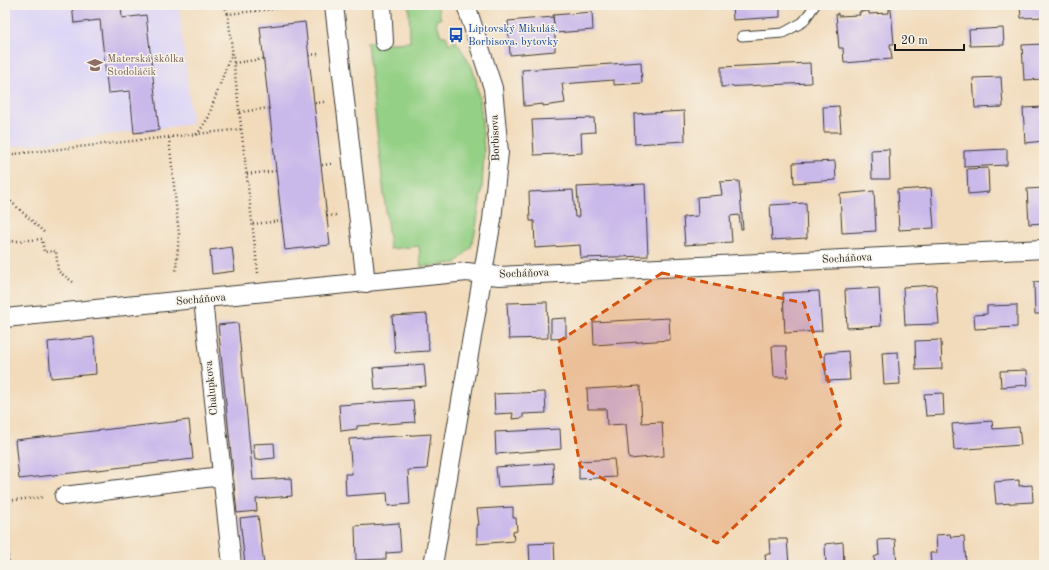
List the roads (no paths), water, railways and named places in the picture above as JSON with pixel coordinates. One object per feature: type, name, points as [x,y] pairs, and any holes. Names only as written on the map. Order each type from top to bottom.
[{"type":"street","points":[[334,5],[366,283]]},
{"type":"street","points":[[382,5],[384,42]]},
{"type":"street","name":"Borbisova","points":[[433,565],[481,273],[492,220],[498,159],[498,136],[493,88],[466,5]]},
{"type":"street","name":"Socháňova","points":[[5,318],[203,300],[467,272],[499,276],[1044,250]]},
{"type":"street","name":"Chalupkova","points":[[203,300],[221,476],[232,565]]},
{"type":"street","points":[[64,496],[221,476]]},
{"type":"lane","points":[[742,36],[782,33],[803,22],[815,5]]},
{"type":"place","name":"Liptovský Mikuláš, Borbisova, bytovky","points":[[456,35]]},
{"type":"place","name":"Materská škôlka Stodoláčik","points":[[95,65]]}]
